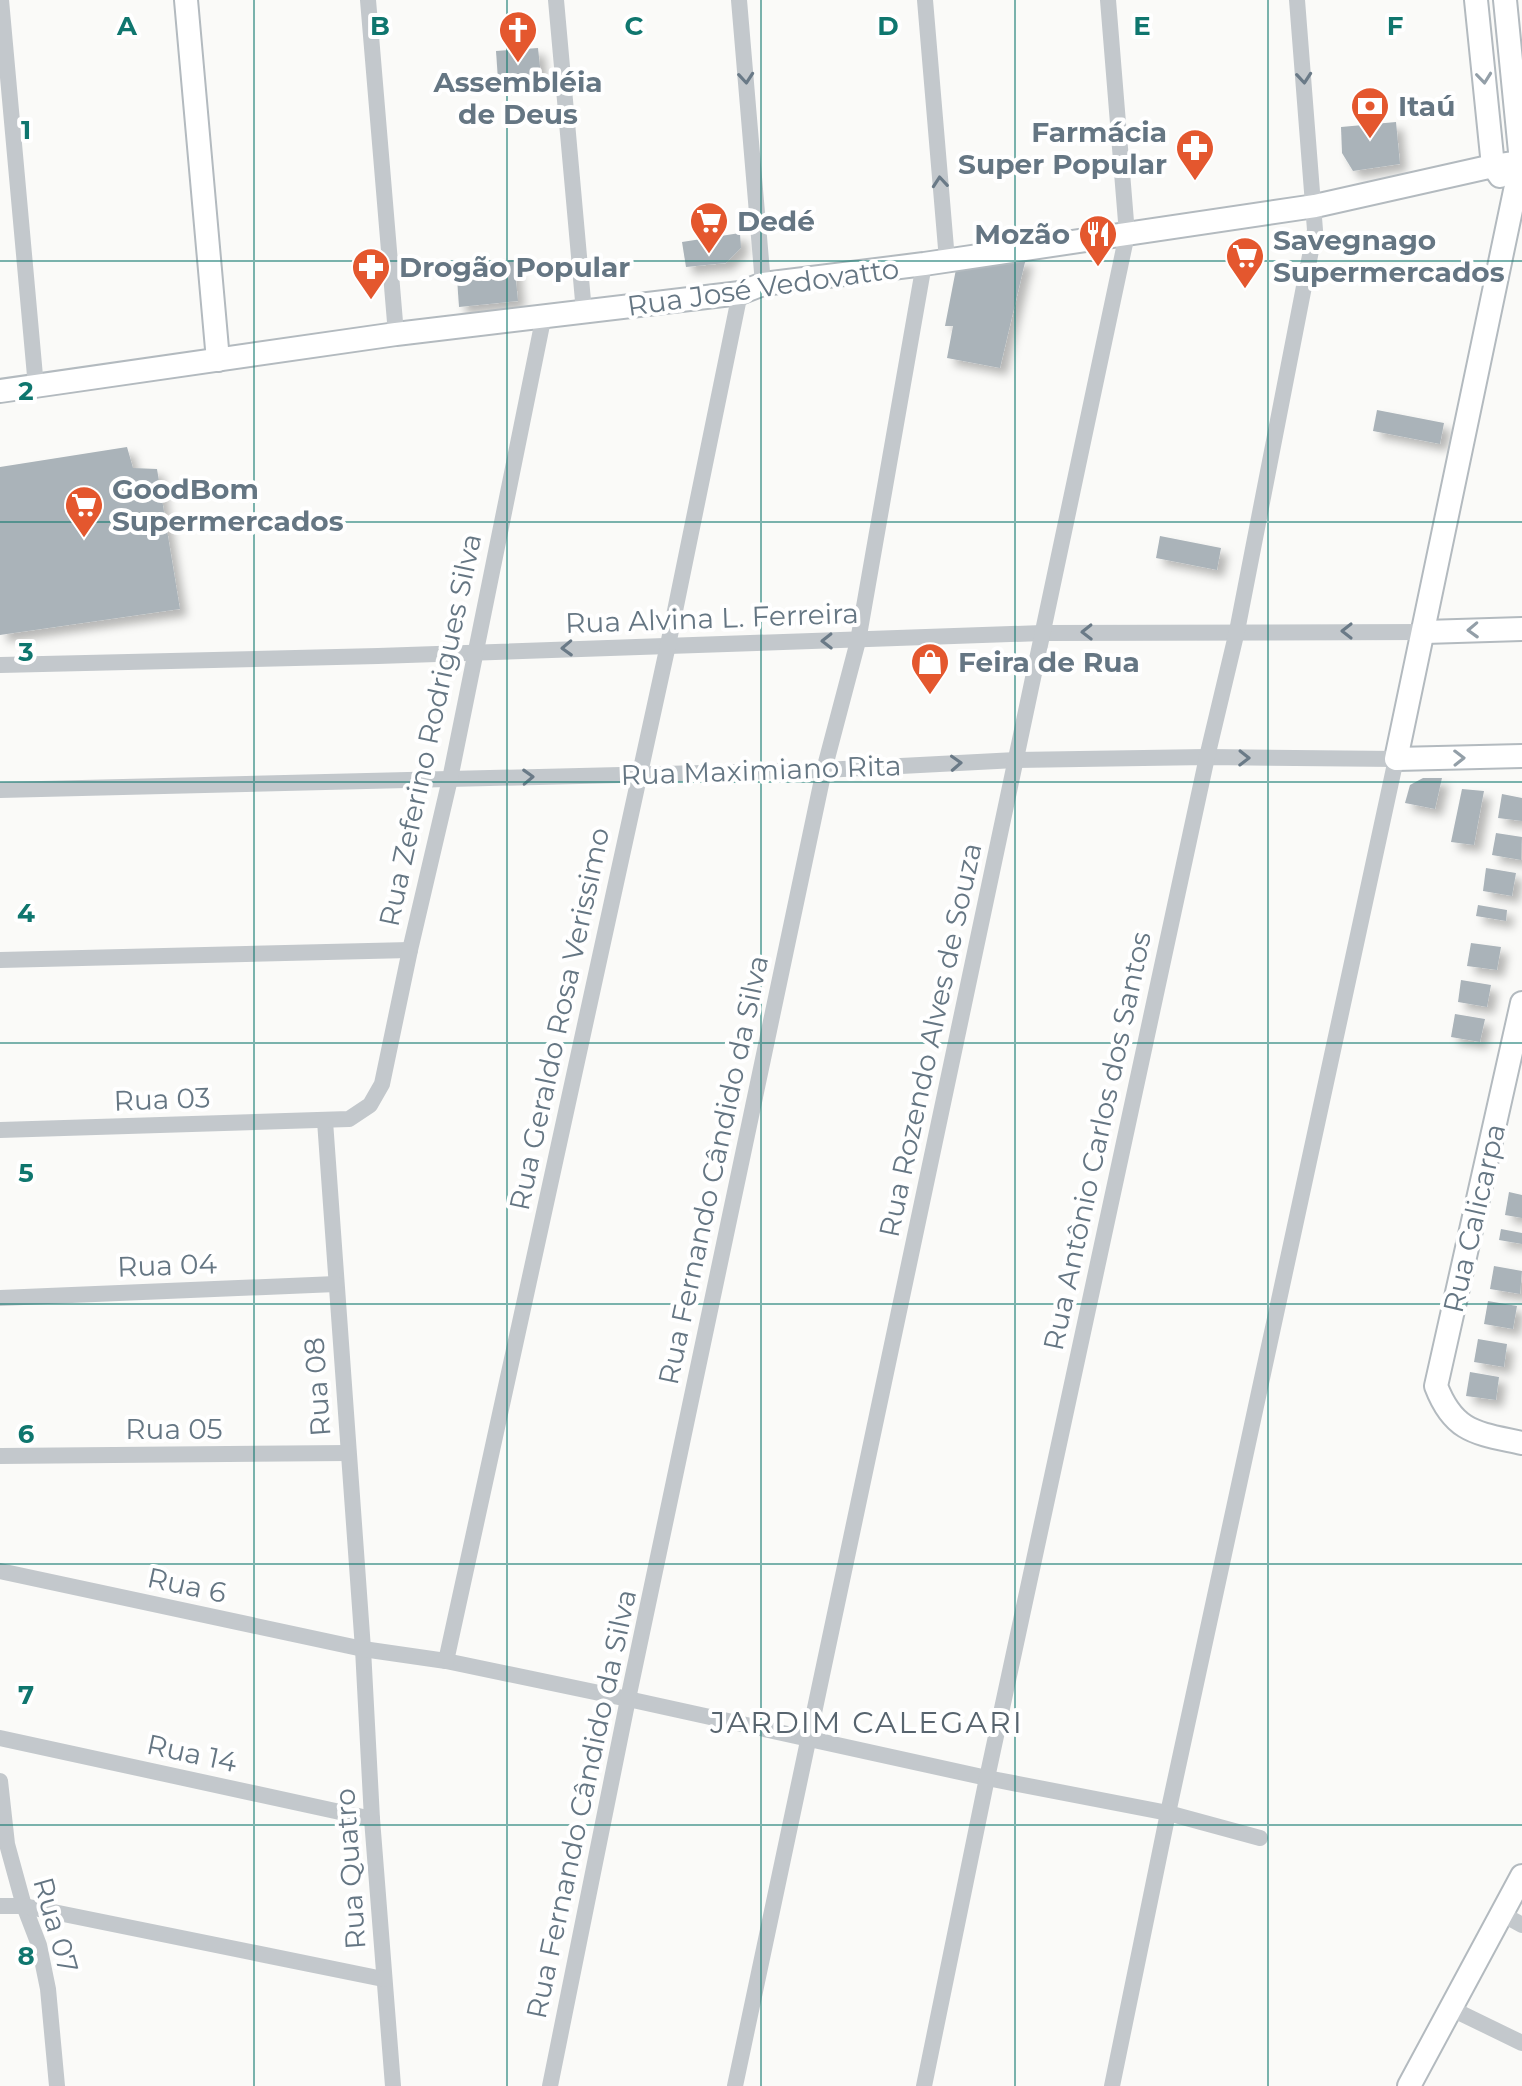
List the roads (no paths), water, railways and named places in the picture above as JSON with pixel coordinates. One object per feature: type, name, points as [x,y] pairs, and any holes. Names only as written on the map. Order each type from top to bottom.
[{"type":"street","points":[[1,0],[36,387]]},
{"type":"street","points":[[186,0],[218,360]]},
{"type":"street","points":[[368,0],[396,334]]},
{"type":"street","points":[[556,0],[584,312]]},
{"type":"street","points":[[739,0],[763,284]]},
{"type":"street","points":[[925,0],[947,260]]},
{"type":"street","name":"Rua Rozendo Alves de Souza","points":[[735,2086],[1127,234],[1108,0]]},
{"type":"street","name":"Rua Antônio Carlos dos Santos","points":[[924,2086],[987,1778],[1207,757],[1237,631],[1315,230],[1297,0]]},
{"type":"street","points":[[1476,0],[1493,166],[1513,194]]},
{"type":"street","points":[[1112,2086],[1168,1813],[1425,632],[1521,162],[1505,0]]},
{"type":"street","name":"Rua José Vedovatto","points":[[0,391],[396,334],[740,293],[763,284],[924,264],[1315,206],[1521,162]]},
{"type":"street","name":"Rua Fernando Cândido da Silva","points":[[550,2086],[628,1699],[824,770],[858,641],[924,264]]},
{"type":"street","name":"Rua Geraldo Rosa Verissimo","points":[[446,1661],[668,645],[740,293]]},
{"type":"street","name":"Rua Zeferino Rodrigues Silva","points":[[325,1121],[349,1119],[370,1105],[382,1084],[450,779],[544,315]]},
{"type":"street","points":[[1425,632],[1522,629]]},
{"type":"street","name":"Rua Alvina L. Ferreira","points":[[0,665],[1042,633],[1425,632]]},
{"type":"street","name":"Rua Maximiano Rita","points":[[0,790],[824,770],[1016,760],[1522,756]]},
{"type":"street","points":[[0,960],[410,950]]},
{"type":"street","name":"Rua Calicarpa","points":[[1522,1003],[1436,1386],[1444,1408],[1455,1421],[1470,1431],[1522,1443]]},
{"type":"street","name":"Rua 03","points":[[0,1130],[325,1121]]},
{"type":"street","name":"Rua 08","points":[[325,1121],[363,1649]]},
{"type":"street","name":"Rua 04","points":[[0,1298],[336,1284]]},
{"type":"street","name":"Rua 05","points":[[0,1456],[348,1453]]},
{"type":"street","name":"Rua 6","points":[[0,1571],[363,1649],[446,1661],[987,1778],[1168,1813],[1260,1838]]},
{"type":"street","name":"Rua Quatro","points":[[363,1649],[372,1819],[393,2086]]},
{"type":"street","name":"Rua 14","points":[[0,1738],[372,1819]]},
{"type":"street","name":"Rua 07","points":[[0,1781],[7,1844],[24,1906],[39,1945],[48,1989],[61,2085]]},
{"type":"street","points":[[1409,2086],[1522,1876]]},
{"type":"street","points":[[0,1906],[24,1906],[383,1979]]},
{"type":"street","points":[[1502,1914],[1522,1925]]},
{"type":"street","points":[[1452,2009],[1522,2043]]},
{"type":"place","name":"Assembléia de Deus","points":[[518,64]]},
{"type":"place","name":"Itaú","points":[[1370,140]]},
{"type":"place","name":"Farmácia Super Popular","points":[[1195,182]]},
{"type":"place","name":"Dedé","points":[[709,255]]},
{"type":"place","name":"Mozão","points":[[1098,268]]},
{"type":"place","name":"Savegnago Supermercados","points":[[1245,290]]},
{"type":"place","name":"Drogão Popular","points":[[371,301]]},
{"type":"place","name":"GoodBom Supermercados","points":[[84,539]]},
{"type":"place","name":"Feira de Rua","points":[[930,696]]},
{"type":"district","name":"JARDIM CALEGARI","points":[[867,1723]]}]
